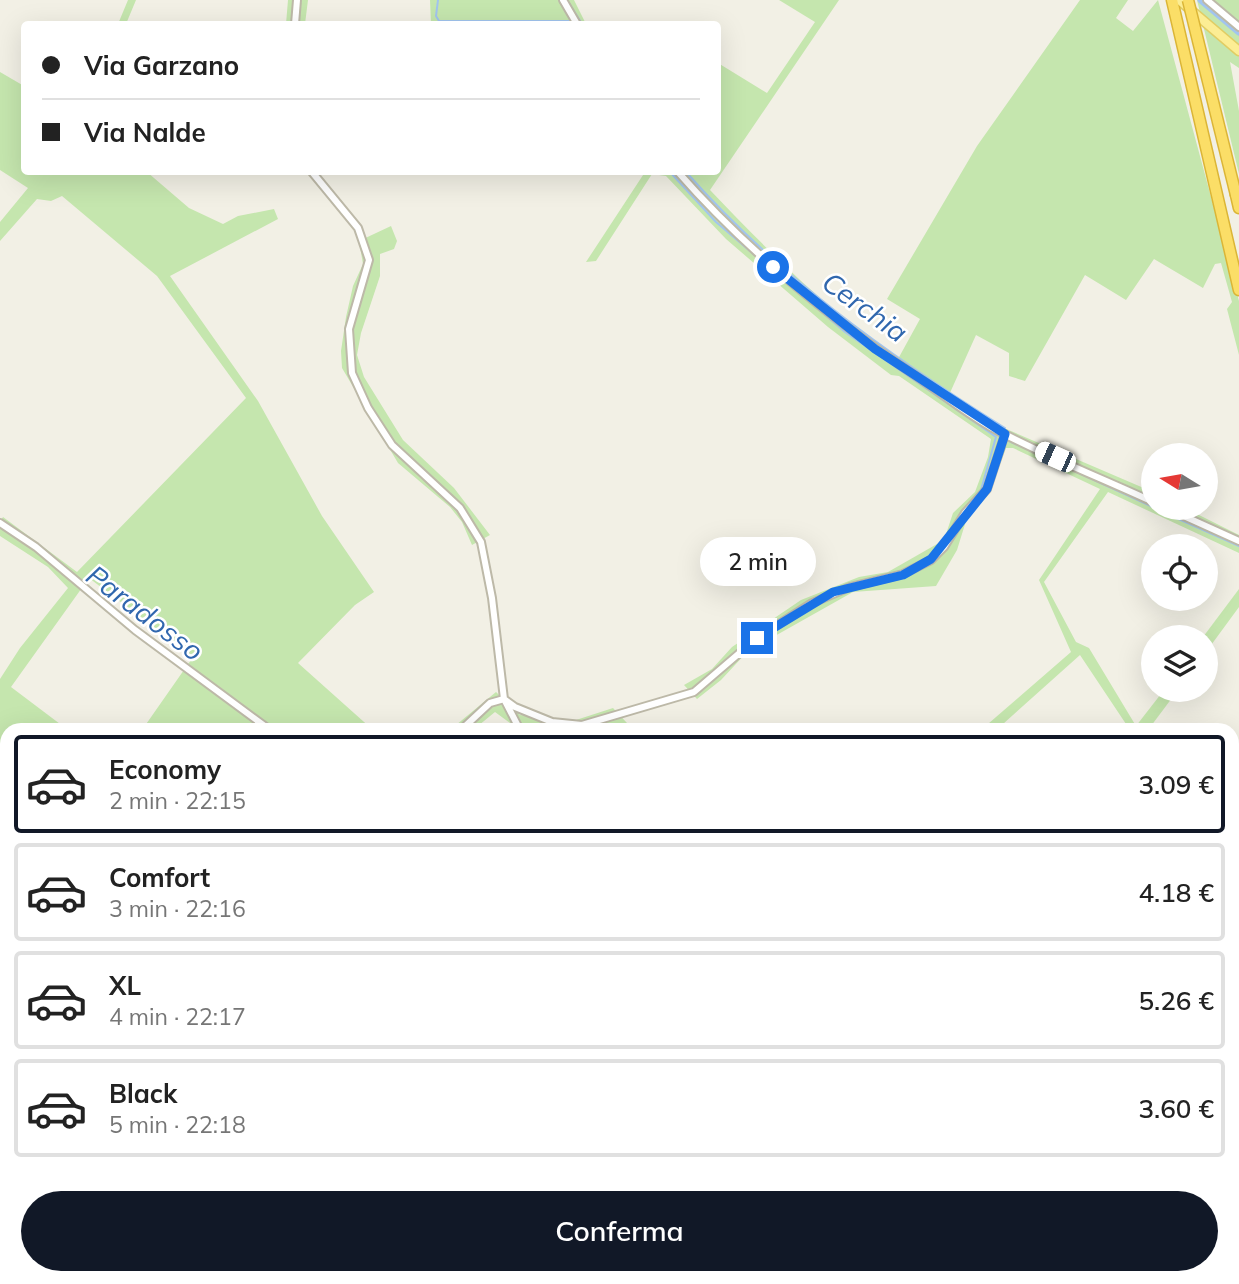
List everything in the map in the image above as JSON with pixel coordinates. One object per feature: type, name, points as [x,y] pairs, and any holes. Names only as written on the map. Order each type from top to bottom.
[{"type":"highway","points":[[1172,0],[1239,290]]},
{"type":"highway","points":[[1188,0],[1239,208]]},
{"type":"main road","points":[[1179,0],[1239,51]]},
{"type":"street","points":[[295,21],[298,0]]},
{"type":"street","points":[[563,0],[575,21]]},
{"type":"street","points":[[1207,0],[1239,27]]},
{"type":"street","points":[[314,175],[358,228],[369,260],[349,329],[352,373],[368,408],[392,445],[460,508],[481,542],[492,598],[505,699],[517,723]]},
{"type":"street","points":[[681,175],[755,252],[828,314],[1005,434],[1141,496]]},
{"type":"street","points":[[589,723],[694,692],[757,638],[812,603],[850,587],[903,575],[931,559],[987,489],[1005,434]]},
{"type":"street","points":[[1193,520],[1239,541]]},
{"type":"street","points":[[0,523],[36,547],[135,630],[261,723]]},
{"type":"street","points":[[505,699],[515,707],[552,722],[562,723]]},
{"type":"street","points":[[469,723],[490,704],[505,699]]},
{"type":"green space","points":[[128,0],[136,0],[127,21],[119,21]]},
{"type":"green space","points":[[288,0],[308,0],[305,21],[286,21]]},
{"type":"green space","points":[[430,0],[574,0],[584,21],[431,21]]},
{"type":"green space","points":[[779,0],[839,0],[721,174],[721,65],[767,93],[815,22]]},
{"type":"green space","points":[[1080,0],[1128,0],[1116,18],[1133,31],[1158,0],[1239,301],[1239,355],[1227,309],[1232,302],[1221,263],[1215,264],[1203,288],[1154,259],[1126,300],[1085,275],[1025,381],[1009,376],[1009,353],[976,335],[949,395],[990,422],[1141,487],[1141,507],[1108,492],[1044,582],[1076,642],[1089,648],[1134,723],[1125,723],[1080,655],[1004,723],[989,723],[1071,652],[1039,580],[1100,489],[1013,448],[1006,448],[992,486],[966,521],[957,550],[936,586],[853,592],[748,651],[721,680],[697,699],[684,685],[712,669],[732,647],[801,600],[859,577],[888,572],[944,540],[953,513],[975,492],[988,457],[991,439],[899,376],[891,375],[828,327],[726,239],[666,176],[659,175],[720,175],[710,190],[754,236],[847,321],[898,359],[920,319],[887,299],[977,146]]},
{"type":"green space","points":[[1197,0],[1239,0],[1239,68],[1230,62],[1239,111],[1239,174]]},
{"type":"green space","points":[[0,72],[21,84],[21,175],[150,175],[189,208],[223,224],[238,216],[274,209],[278,219],[170,276],[258,401],[322,516],[374,592],[355,605],[298,663],[365,723],[147,723],[193,657],[89,578],[11,687],[59,723],[0,723],[0,679],[20,648],[68,588],[48,567],[0,536],[0,522],[3,517],[77,572],[246,398],[157,276],[62,196],[51,201],[37,199],[0,241],[0,222],[28,188],[0,170]]},
{"type":"green space","points":[[643,175],[651,175],[596,261],[586,262]]},
{"type":"green space","points":[[391,226],[397,241],[394,249],[380,254],[380,276],[361,333],[357,355],[364,377],[403,440],[454,488],[490,535],[472,545],[462,522],[450,507],[398,463],[342,368],[341,351],[346,317],[353,286],[363,264],[359,241]]},
{"type":"green space","points":[[1168,520],[1209,520],[1239,535],[1239,553],[1218,543],[1218,534],[1198,534]]},
{"type":"green space","points":[[1239,589],[1239,607],[1218,636],[1218,625],[1212,625]]},
{"type":"green space","points":[[496,692],[520,715],[576,720],[613,708],[627,723],[510,723],[495,712],[482,723],[458,723]]},
{"type":"green space","points":[[1155,702],[1169,702],[1153,723],[1138,723]]},
{"type":"waterway","points":[[438,0],[436,16],[439,21]]},
{"type":"waterway","name":"Cerchia","points":[[567,0],[580,21]]},
{"type":"waterway","points":[[1201,0],[1239,32]]},
{"type":"waterway","points":[[439,21],[570,21]]},
{"type":"waterway","points":[[673,175],[716,222],[845,332],[996,437],[981,490],[965,509]]},
{"type":"waterway","name":"Cerchia","points":[[689,175],[721,210],[796,279],[919,372],[1005,428]]},
{"type":"waterway","points":[[1009,441],[1141,502]]},
{"type":"waterway","points":[[1181,520],[1239,546]]},
{"type":"route","points":[[757,638],[833,592],[903,575],[931,559],[944,547],[965,513],[987,489],[1005,434],[985,424],[875,349],[828,314],[773,267]]},
{"type":"water label","name":"Paradosso","points":[[145,613]]}]
